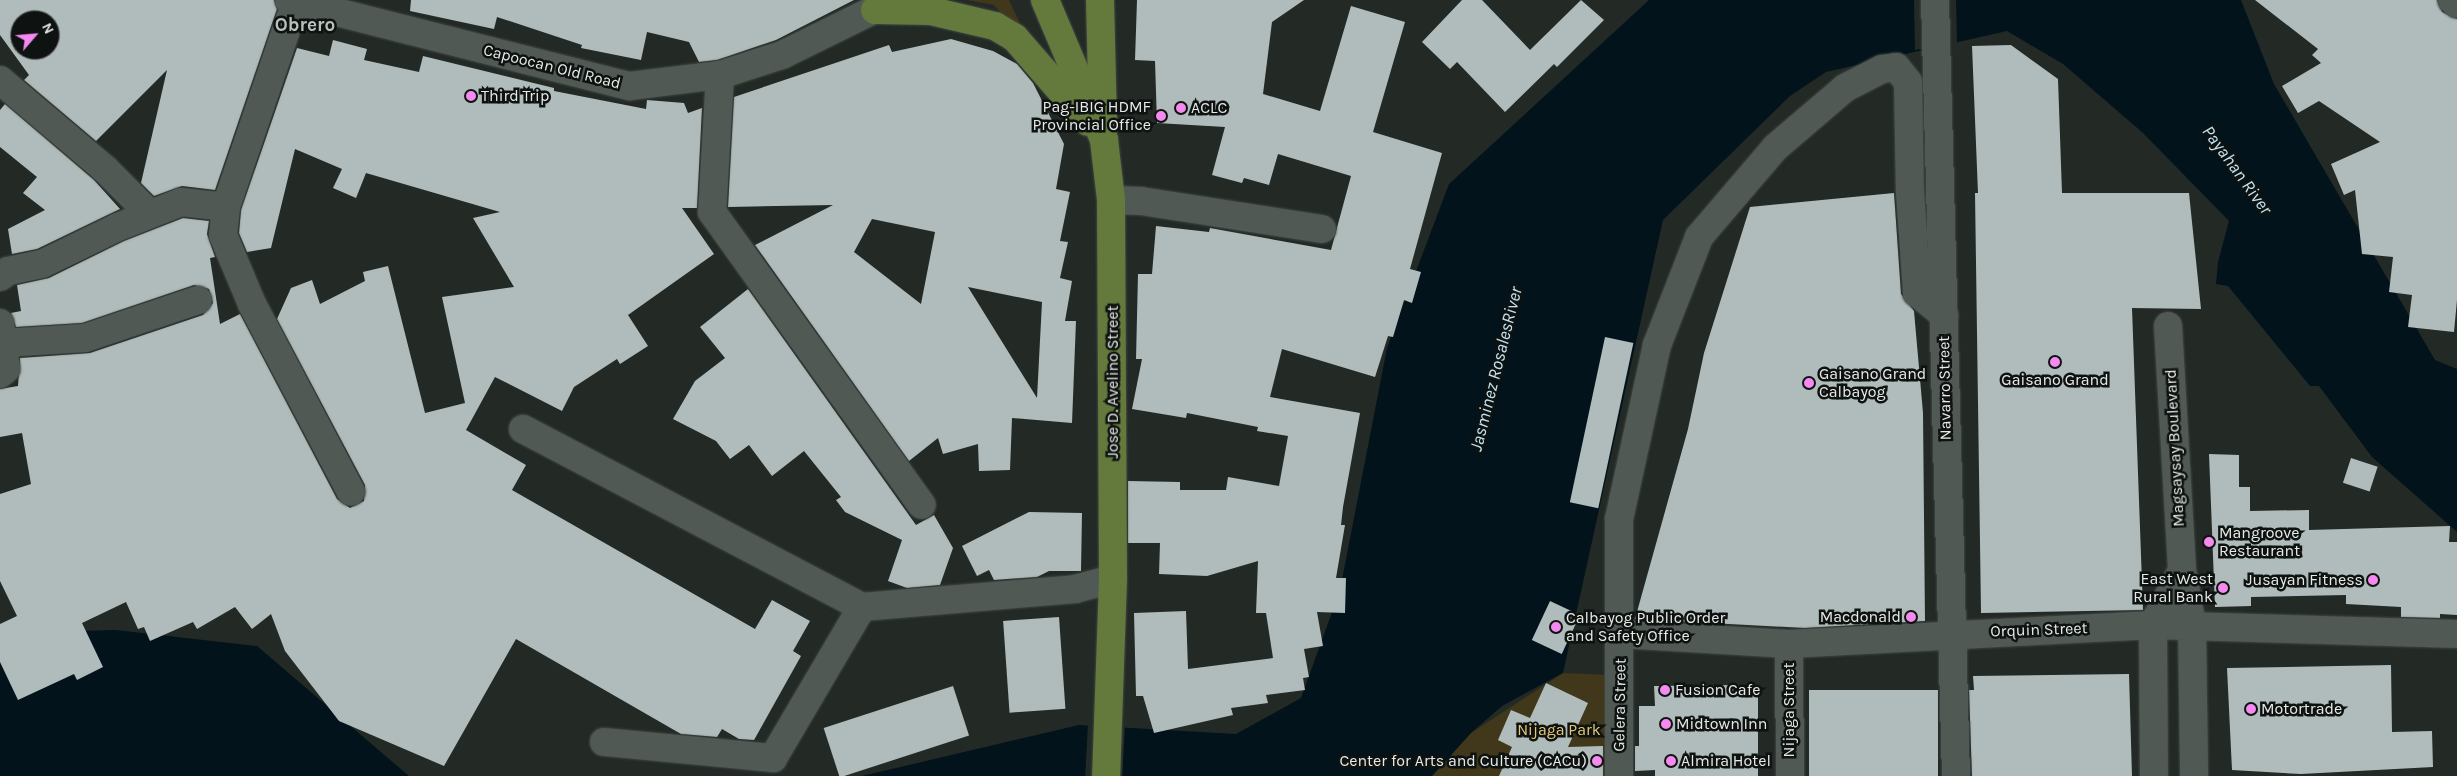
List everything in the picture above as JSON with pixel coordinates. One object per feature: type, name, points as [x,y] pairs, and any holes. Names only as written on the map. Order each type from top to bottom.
[{"type":"main road","name":"Jose D. Avelino Street","points":[[1045,0],[1104,140],[1111,200],[1113,579],[1106,776]]},
{"type":"main road","points":[[1100,0],[1104,140]]},
{"type":"main road","points":[[884,3],[931,11],[995,26],[1015,38],[1104,140]]},
{"type":"street","name":"Navarro Street","points":[[1935,0],[1956,776]]},
{"type":"street","points":[[2452,0],[2457,4]]},
{"type":"street","points":[[292,2],[226,207],[223,235],[252,304],[351,492]]},
{"type":"street","name":"Capoocan Old Road","points":[[292,2],[630,86],[720,75],[782,55],[884,3]]},
{"type":"street","name":"Gelera Street","points":[[1619,776],[1620,519],[1656,345],[1699,237],[1776,147],[1845,88],[1882,69],[1896,67],[1908,82],[1910,192],[1917,294],[1944,315]]},
{"type":"street","points":[[720,75],[712,212],[922,505]]},
{"type":"street","points":[[0,80],[105,169],[149,213]]},
{"type":"street","points":[[1111,200],[1141,201],[1322,229]]},
{"type":"street","points":[[0,277],[8,271],[42,264],[149,213],[181,202],[226,207]]},
{"type":"street","points":[[0,374],[6,369],[1,333],[85,338],[198,300]]},
{"type":"street","name":"Magsaysay Boulevard","points":[[2168,326],[2182,570],[2192,626]]},
{"type":"street","points":[[523,429],[862,608],[1075,589],[1113,579]]},
{"type":"street","points":[[2154,776],[2153,625],[2182,570]]},
{"type":"street","points":[[604,742],[773,758],[862,608]]},
{"type":"street","name":"Orquin Street","points":[[1621,634],[1789,644],[1952,633],[2153,625],[2457,634]]},
{"type":"street","points":[[2192,626],[2194,776]]},
{"type":"street","name":"Nijaga Street","points":[[1789,644],[1790,776]]},
{"type":"green space","points":[[967,0],[1009,0],[1024,32],[1017,31],[994,5]]},
{"type":"green space","name":"Nijaga Park","points":[[1563,673],[1608,675],[1604,776],[1432,776],[1471,733]]},
{"type":"water","points":[[1649,0],[2241,0],[2274,84],[2435,360],[2457,369],[2457,532],[2372,457],[2319,386],[2310,386],[2228,286],[2216,284],[2218,262],[2229,221],[2143,133],[2063,64],[2007,31],[1826,72],[1790,96],[1663,220],[1563,673],[1502,706],[1471,733],[1432,776],[862,776],[1079,725],[1236,734],[1301,698],[1340,590],[1387,348],[1449,184]]},
{"type":"water","points":[[116,630],[257,646],[409,776],[0,776],[0,633]]},
{"type":"pier","points":[[1914,0],[1956,0],[1957,43],[1915,50]]},
{"type":"pier","points":[[1088,723],[1125,725],[1122,776],[1085,776]]},
{"type":"building","points":[[0,0],[274,0],[277,9],[215,190],[182,186],[154,196],[141,183],[167,70],[96,141],[24,80],[29,75],[18,60],[60,60],[60,10],[10,10],[10,49],[0,35]]},
{"type":"building","points":[[411,0],[854,0],[776,40],[717,60],[699,62],[689,42],[647,32],[641,60],[581,48],[582,45],[497,17],[494,29],[410,11]]},
{"type":"building","points":[[1137,0],[1304,0],[1272,22],[1263,94],[1320,111],[1351,6],[1405,22],[1373,132],[1442,153],[1410,269],[1421,272],[1412,303],[1404,300],[1393,337],[1388,336],[1375,377],[1282,349],[1270,397],[1360,413],[1343,507],[1341,525],[1345,525],[1336,578],[1346,578],[1345,613],[1317,612],[1323,646],[1304,649],[1309,677],[1303,678],[1305,690],[1266,695],[1268,703],[1231,708],[1233,715],[1154,733],[1143,696],[1136,696],[1134,613],[1186,611],[1188,669],[1273,658],[1266,613],[1256,613],[1258,561],[1207,576],[1159,574],[1160,543],[1128,543],[1128,481],[1180,482],[1180,490],[1226,490],[1228,477],[1279,486],[1288,436],[1257,431],[1258,427],[1187,413],[1186,418],[1132,409],[1142,359],[1136,359],[1138,274],[1152,274],[1156,226],[1209,232],[1210,228],[1331,250],[1351,176],[1278,154],[1269,185],[1244,178],[1242,183],[1212,175],[1225,127],[1157,123],[1155,61],[1135,60]]},
{"type":"building","points":[[1462,0],[1482,0],[1530,50],[1581,0],[1604,20],[1557,67],[1554,64],[1505,112],[1457,62],[1450,69],[1422,42]]},
{"type":"building","points":[[2255,0],[2437,0],[2442,12],[2457,19],[2457,300],[2454,332],[2408,327],[2412,295],[2389,292],[2393,257],[2362,254],[2355,190],[2344,195],[2331,164],[2380,142],[2319,101],[2298,113],[2282,86],[2321,63],[2312,55],[2318,49]]},
{"type":"building","points":[[951,39],[993,51],[1017,64],[1033,83],[1064,144],[1056,189],[1070,192],[1060,241],[1068,242],[1060,278],[1072,281],[1065,321],[1076,321],[1072,423],[1012,418],[1010,470],[979,471],[978,444],[943,454],[938,438],[909,461],[755,245],[833,205],[728,207],[734,97],[889,45],[892,52]],"holes":[[[872,219],[935,232],[921,304],[854,252]],[[968,287],[1042,302],[1037,398]]]},
{"type":"building","points":[[333,40],[367,49],[364,60],[419,72],[423,56],[554,88],[554,91],[646,109],[647,100],[684,103],[688,113],[702,108],[697,208],[682,208],[714,254],[628,315],[648,346],[620,364],[617,359],[574,387],[562,411],[495,377],[466,430],[526,465],[512,490],[755,629],[772,600],[810,621],[793,651],[801,656],[754,740],[739,739],[722,729],[717,737],[681,734],[516,639],[444,766],[339,721],[285,651],[271,614],[252,629],[235,607],[197,629],[193,622],[150,641],[144,627],[138,629],[126,602],[82,623],[103,667],[77,680],[74,674],[18,700],[0,662],[0,624],[17,616],[0,581],[0,494],[31,484],[22,433],[0,437],[0,389],[18,386],[20,358],[90,353],[203,315],[213,303],[209,289],[194,285],[82,323],[16,327],[11,313],[21,311],[17,285],[49,278],[124,241],[183,218],[209,221],[207,234],[215,257],[210,258],[220,324],[240,314],[337,499],[350,508],[364,501],[365,485],[277,319],[291,288],[312,280],[320,304],[365,281],[363,272],[388,266],[425,413],[465,403],[442,297],[514,287],[473,218],[500,212],[366,173],[356,198],[333,188],[342,169],[295,149],[271,248],[247,252],[239,233],[241,210],[297,48],[329,56]]},
{"type":"building","name":"Gaisano Grand","points":[[2011,45],[2058,79],[2062,193],[2189,193],[2201,309],[2132,308],[2143,610],[1981,613],[1975,193],[1978,193],[1972,46]]},
{"type":"building","points":[[5,104],[94,180],[120,209],[37,249],[12,254],[8,229],[45,210],[23,193],[37,177],[0,147],[0,110]]},
{"type":"building","name":"Gaisano Grand Calbayog","points":[[1894,193],[1901,294],[1914,311],[1923,413],[1925,621],[1805,628],[1635,619],[1688,429],[1704,353],[1750,207]]},
{"type":"building","points":[[748,289],[916,525],[934,515],[953,548],[940,585],[907,588],[888,581],[902,540],[845,512],[836,500],[841,497],[804,451],[772,476],[749,445],[730,459],[716,441],[673,419],[695,381],[725,358],[700,327]]},
{"type":"building","points":[[1605,337],[1633,343],[1598,508],[1570,502]]},
{"type":"building","points":[[2209,454],[2239,455],[2239,487],[2250,487],[2250,511],[2309,510],[2309,530],[2450,526],[2449,542],[2457,542],[2457,615],[2440,614],[2440,618],[2401,617],[2401,607],[2346,604],[2346,595],[2251,597],[2251,606],[2215,607]]},
{"type":"building","points":[[2351,458],[2378,467],[2370,491],[2343,483]]},
{"type":"building","points":[[1029,512],[1082,513],[1081,571],[1049,571],[1037,577],[994,580],[989,570],[977,576],[962,546]]},
{"type":"building","name":"Calbayog Public Order and Safety Office","points":[[1550,601],[1580,615],[1562,654],[1532,640]]},
{"type":"building","points":[[1059,617],[1065,709],[1010,713],[1003,621]]},
{"type":"building","points":[[2391,665],[2392,732],[2432,731],[2433,767],[2301,774],[2232,770],[2227,668]]},
{"type":"building","points":[[2129,674],[2132,776],[1972,776],[1969,690],[1974,690],[1973,676]]},
{"type":"building","points":[[1546,683],[1588,703],[1568,747],[1603,746],[1603,776],[1499,776],[1512,747],[1498,740],[1511,710],[1530,718]]},
{"type":"building","points":[[1740,685],[1739,693],[1758,693],[1758,776],[1655,776],[1655,770],[1635,771],[1635,746],[1639,746],[1639,706],[1655,706],[1654,686]]},
{"type":"building","points":[[953,686],[969,735],[844,776],[839,776],[824,728]]},
{"type":"building","points":[[1809,690],[1938,690],[1938,776],[1809,776]]},
{"type":"place","name":"Third Trip","points":[[471,96]]},
{"type":"place","name":"ACLC","points":[[1181,108]]},
{"type":"place","name":"Pag-IBIG HDMF Provincial Office","points":[[1161,116]]},
{"type":"place","name":"Gaisano Grand","points":[[2055,362]]},
{"type":"place","name":"Gaisano Grand Calbayog","points":[[1809,383]]},
{"type":"place","name":"Mangroove Restaurant","points":[[2209,542]]},
{"type":"place","name":"Jusayan Fitness","points":[[2373,580]]},
{"type":"place","name":"East West Rural Bank","points":[[2223,588]]},
{"type":"place","name":"Macdonald","points":[[1911,617]]},
{"type":"place","name":"Calbayog Public Order and Safety Office","points":[[1556,627]]},
{"type":"place","name":"Fusion Cafe","points":[[1665,690]]},
{"type":"place","name":"Motortrade","points":[[2251,709]]},
{"type":"place","name":"Midtown Inn","points":[[1666,724]]},
{"type":"place","name":"Center for Arts and Culture (CACu)","points":[[1597,761]]},
{"type":"place","name":"Almira Hotel","points":[[1671,761]]},
{"type":"district","name":"Obrero","points":[[305,26]]},
{"type":"water label","name":"Payahan River","points":[[2237,170]]},
{"type":"water label","name":"Jasminez RosalesRiver","points":[[1496,369]]}]
